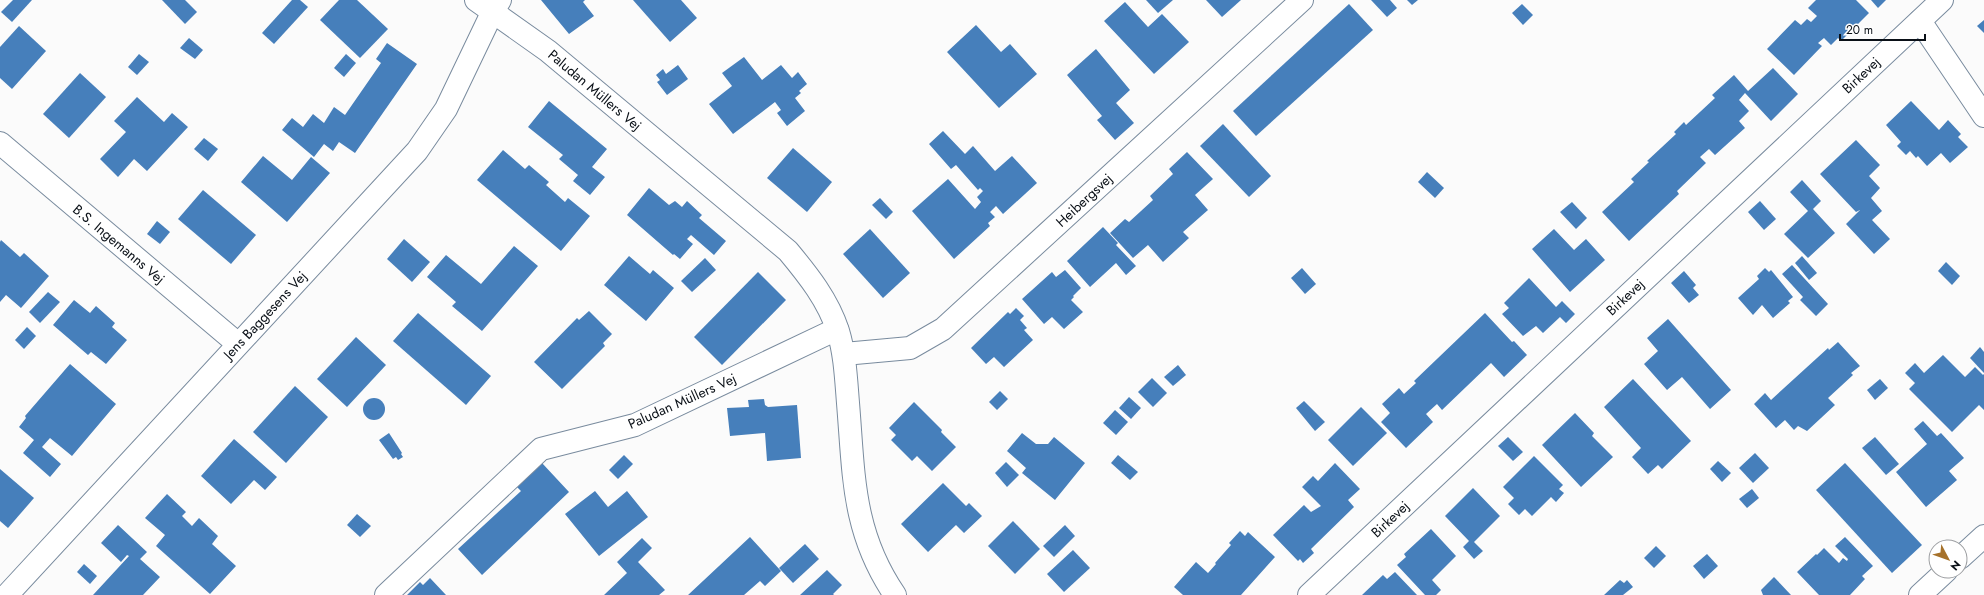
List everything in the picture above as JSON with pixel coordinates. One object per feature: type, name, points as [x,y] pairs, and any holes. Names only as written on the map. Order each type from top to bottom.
[{"type":"street","name":"Heibergsvej","points":[[844,354],[910,348],[943,329],[1302,0]]},
{"type":"street","name":"Birkevej","points":[[1309,595],[1942,0]]},
{"type":"street","name":"Paludan Müllers Vej","points":[[489,4],[548,51],[788,251],[815,284],[837,329],[844,354],[856,498],[866,542],[881,575],[894,595]]},
{"type":"street","name":"Jens Baggesens Vej","points":[[7,595],[417,151],[446,109],[489,4]]},
{"type":"street","points":[[1920,21],[1984,116]]},
{"type":"street","name":"B.S. Ingemanns Vej","points":[[0,143],[238,344]]},
{"type":"street","name":"Paludan Müllers Vej","points":[[386,595],[542,449],[635,425],[837,329]]},
{"type":"street","points":[[1968,551],[1984,536]]},
{"type":"street","points":[[1920,595],[1937,579]]},
{"type":"building","points":[[13,0],[32,0],[12,22],[1,12]]},
{"type":"building","points":[[162,0],[185,0],[197,12],[185,24]]},
{"type":"building","points":[[292,0],[300,0],[308,7],[274,44],[262,33]]},
{"type":"building","points":[[339,0],[357,0],[388,29],[360,58],[320,20]]},
{"type":"building","points":[[541,0],[585,0],[583,2],[594,16],[569,34]]},
{"type":"building","points":[[633,0],[681,0],[697,18],[670,42]]},
{"type":"building","points":[[1146,0],[1173,0],[1158,13]]},
{"type":"building","points":[[1206,0],[1241,0],[1222,17]]},
{"type":"building","points":[[1371,0],[1390,0],[1397,8],[1387,17]]},
{"type":"building","points":[[1407,0],[1418,0],[1412,5]]},
{"type":"building","points":[[1816,0],[1856,0],[1869,13],[1841,41],[1838,38],[1831,45],[1824,38],[1818,43],[1822,46],[1794,75],[1767,49],[1795,20],[1801,25],[1807,19],[1811,22],[1817,16],[1808,8]]},
{"type":"building","points":[[1871,0],[1886,0],[1878,8]]},
{"type":"building","points":[[1125,2],[1148,27],[1162,14],[1189,42],[1154,74],[1104,21]]},
{"type":"building","points":[[1349,4],[1373,30],[1256,136],[1233,111]]},
{"type":"building","points":[[1522,4],[1533,15],[1523,25],[1512,13]]},
{"type":"building","points":[[1984,20],[1984,33],[1977,26]]},
{"type":"building","points":[[976,25],[1001,52],[1010,44],[1037,74],[999,108],[947,52]]},
{"type":"building","points":[[19,26],[46,51],[12,89],[0,78],[0,47]]},
{"type":"building","points":[[189,38],[203,50],[195,59],[180,48]]},
{"type":"building","points":[[387,43],[417,64],[355,153],[339,142],[333,151],[324,144],[314,157],[282,130],[292,118],[303,127],[313,114],[324,123],[334,107],[345,115],[381,63],[376,59]]},
{"type":"building","points":[[1096,49],[1130,90],[1116,103],[1134,123],[1115,140],[1097,120],[1102,116],[1067,75]]},
{"type":"building","points":[[139,54],[149,62],[137,75],[128,67]]},
{"type":"building","points":[[346,54],[356,63],[344,77],[334,68]]},
{"type":"building","points":[[744,57],[762,80],[781,65],[792,78],[798,72],[807,84],[799,91],[801,93],[795,98],[805,111],[787,126],[777,113],[781,110],[775,102],[733,134],[709,104],[732,86],[722,73]]},
{"type":"building","points":[[678,65],[688,79],[667,95],[657,82],[660,80],[656,75],[663,69],[666,74]]},
{"type":"building","points":[[1773,68],[1798,94],[1771,121],[1745,93],[1739,100],[1749,111],[1739,121],[1745,128],[1715,155],[1709,149],[1700,157],[1706,163],[1677,191],[1679,194],[1629,241],[1602,212],[1634,182],[1631,179],[1649,162],[1647,161],[1676,134],[1674,132],[1684,122],[1686,125],[1715,98],[1712,95],[1734,75],[1748,91]]},
{"type":"building","points":[[80,73],[106,97],[69,138],[43,114]]},
{"type":"building","points":[[137,97],[164,122],[172,113],[188,127],[147,171],[134,159],[118,177],[100,159],[126,132],[114,121]]},
{"type":"building","points":[[549,101],[607,149],[592,167],[605,177],[590,195],[573,181],[578,175],[559,159],[563,155],[528,127]]},
{"type":"building","points":[[1911,101],[1939,130],[1948,120],[1961,134],[1958,137],[1968,147],[1950,163],[1941,153],[1927,166],[1918,156],[1916,158],[1910,151],[1906,155],[1897,146],[1901,142],[1886,125]]},
{"type":"building","points":[[1223,124],[1271,176],[1249,197],[1200,146]]},
{"type":"building","points":[[943,131],[965,154],[973,146],[995,171],[1012,156],[1037,183],[1003,214],[996,206],[990,212],[995,217],[988,223],[990,226],[954,259],[912,211],[948,179],[975,209],[981,202],[977,197],[983,191],[980,188],[978,190],[956,165],[951,169],[929,144]]},
{"type":"building","points":[[204,138],[218,149],[208,161],[194,149]]},
{"type":"building","points":[[1856,140],[1880,165],[1869,176],[1880,188],[1871,198],[1882,211],[1872,220],[1890,239],[1874,254],[1846,224],[1860,210],[1856,212],[1820,174]]},
{"type":"building","points":[[793,148],[832,182],[807,212],[767,178]]},
{"type":"building","points":[[503,150],[525,169],[529,165],[549,182],[546,185],[565,202],[568,198],[590,216],[561,251],[477,180]]},
{"type":"building","points":[[1187,152],[1213,179],[1195,195],[1208,210],[1183,232],[1189,238],[1163,262],[1148,245],[1133,258],[1110,233],[1125,219],[1129,222],[1153,200],[1150,196],[1173,174],[1169,169]]},
{"type":"building","points":[[263,156],[292,180],[311,157],[330,173],[287,222],[241,182]]},
{"type":"building","points":[[1427,172],[1444,188],[1435,198],[1418,182]]},
{"type":"building","points":[[1802,180],[1821,201],[1813,209],[1835,233],[1808,258],[1784,234],[1808,211],[1790,192]]},
{"type":"building","points":[[649,188],[669,205],[675,201],[682,207],[687,201],[702,215],[699,218],[726,241],[714,255],[691,235],[687,239],[693,244],[680,259],[674,254],[673,255],[627,215]]},
{"type":"building","points":[[203,190],[256,235],[231,264],[178,219]]},
{"type":"building","points":[[880,198],[893,212],[886,219],[872,205]]},
{"type":"building","points":[[1760,201],[1776,219],[1764,230],[1748,212]]},
{"type":"building","points":[[1572,202],[1587,218],[1576,229],[1560,212]]},
{"type":"building","points":[[157,221],[170,232],[160,244],[147,234]]},
{"type":"building","points":[[1103,227],[1118,243],[1116,245],[1136,266],[1126,275],[1116,263],[1090,287],[1067,261]]},
{"type":"building","points":[[870,229],[910,273],[883,298],[843,254]]},
{"type":"building","points":[[1554,229],[1574,250],[1586,239],[1605,260],[1570,292],[1532,249]]},
{"type":"building","points":[[404,239],[430,262],[412,282],[387,259]]},
{"type":"building","points":[[1,240],[20,257],[24,253],[49,276],[21,308],[6,295],[0,302]]},
{"type":"building","points":[[514,246],[538,266],[482,331],[452,306],[456,302],[427,277],[446,255],[481,284]]},
{"type":"building","points":[[629,256],[650,274],[653,270],[674,288],[646,321],[604,285]]},
{"type":"building","points":[[1802,256],[1817,273],[1809,280],[1795,263]]},
{"type":"building","points":[[705,258],[716,270],[692,292],[681,281]]},
{"type":"building","points":[[1946,262],[1960,276],[1952,285],[1938,271]]},
{"type":"building","points":[[1792,265],[1828,304],[1816,316],[1800,300],[1803,297],[1782,274]]},
{"type":"building","points":[[1302,268],[1316,284],[1305,294],[1291,278]]},
{"type":"building","points":[[1765,268],[1769,272],[1771,270],[1793,297],[1788,301],[1790,303],[1773,318],[1762,305],[1753,315],[1738,298],[1759,279],[1757,276]]},
{"type":"building","points":[[1065,270],[1081,288],[1071,300],[1083,312],[1064,329],[1052,317],[1044,324],[1022,299],[1052,272],[1056,277]]},
{"type":"building","points":[[1684,271],[1696,285],[1693,288],[1699,295],[1689,303],[1671,283]]},
{"type":"building","points":[[758,272],[786,300],[722,365],[694,337]]},
{"type":"building","points":[[1529,278],[1556,307],[1562,301],[1575,314],[1566,323],[1560,317],[1543,333],[1536,326],[1523,336],[1502,314],[1509,308],[1504,303]]},
{"type":"building","points":[[48,292],[60,302],[40,323],[29,312]]},
{"type":"building","points":[[74,300],[90,313],[96,306],[115,323],[112,327],[127,340],[106,364],[91,352],[88,355],[53,325]]},
{"type":"building","points":[[1016,308],[1024,316],[1020,320],[1027,328],[1024,330],[1033,340],[1004,367],[994,357],[986,364],[971,348],[1008,312],[1010,314]]},
{"type":"building","points":[[589,311],[612,334],[603,343],[605,346],[562,389],[534,362],[577,318],[579,320]]},
{"type":"building","points":[[418,313],[491,376],[466,405],[393,341]]},
{"type":"building","points":[[1485,313],[1512,342],[1514,341],[1527,355],[1504,377],[1491,363],[1442,410],[1437,404],[1426,414],[1433,422],[1406,448],[1381,422],[1390,413],[1382,404],[1399,388],[1404,394],[1416,383],[1414,381]]},
{"type":"building","points":[[1668,319],[1731,390],[1710,409],[1682,377],[1667,390],[1644,364],[1658,351],[1647,338]]},
{"type":"building","points":[[27,327],[36,336],[24,349],[15,340]]},
{"type":"building","points":[[356,337],[386,365],[347,407],[317,379]]},
{"type":"building","points":[[1838,342],[1860,366],[1851,373],[1853,375],[1828,398],[1835,405],[1807,431],[1798,426],[1794,430],[1785,420],[1776,428],[1754,404],[1765,393],[1771,400],[1828,348],[1829,350]]},
{"type":"building","points":[[1980,347],[1984,352],[1984,373],[1970,358]]},
{"type":"building","points":[[1943,355],[1965,377],[1975,367],[1983,375],[1984,374],[1984,410],[1979,405],[1952,432],[1909,389],[1915,383],[1905,373],[1915,363],[1924,373]]},
{"type":"building","points":[[70,364],[116,404],[72,456],[50,438],[42,447],[61,464],[50,477],[23,453],[34,440],[19,427],[26,418],[25,416]]},
{"type":"building","points":[[1178,365],[1186,375],[1173,386],[1164,377]]},
{"type":"building","points":[[1152,378],[1167,393],[1153,407],[1138,392]]},
{"type":"building","points":[[1633,379],[1691,441],[1662,469],[1658,465],[1648,474],[1632,457],[1641,448],[1604,407]]},
{"type":"building","points":[[1880,379],[1888,388],[1875,400],[1867,390]]},
{"type":"building","points":[[295,386],[328,417],[286,463],[253,432]]},
{"type":"building","points":[[1000,391],[1008,399],[997,410],[989,402]]},
{"type":"building","points":[[1129,397],[1141,408],[1131,419],[1119,408]]},
{"type":"building","points":[[374,398],[382,401],[385,409],[382,417],[374,420],[366,417],[363,409],[366,401]]},
{"type":"building","points":[[764,399],[765,405],[768,407],[797,405],[801,458],[767,461],[765,433],[730,436],[727,408],[749,407],[748,400]]},
{"type":"building","points":[[1304,401],[1325,422],[1315,431],[1296,408]]},
{"type":"building","points":[[914,402],[942,430],[941,432],[956,447],[932,471],[917,456],[912,461],[891,440],[896,435],[889,428]]},
{"type":"building","points":[[1361,407],[1387,433],[1353,466],[1328,440]]},
{"type":"building","points":[[1115,410],[1128,422],[1116,435],[1103,423]]},
{"type":"building","points":[[1575,413],[1594,433],[1592,436],[1613,457],[1581,487],[1542,445]]},
{"type":"building","points":[[1923,421],[1937,436],[1941,433],[1964,458],[1949,471],[1957,480],[1926,507],[1896,472],[1927,444],[1914,429]]},
{"type":"building","points":[[389,433],[402,453],[401,454],[403,457],[398,460],[396,457],[393,459],[379,440]]},
{"type":"building","points":[[1022,433],[1036,444],[1048,444],[1054,437],[1085,463],[1055,500],[1022,473],[1026,468],[1007,451]]},
{"type":"building","points":[[1508,437],[1523,452],[1513,461],[1498,446]]},
{"type":"building","points":[[1875,437],[1899,464],[1886,475],[1862,448]]},
{"type":"building","points":[[234,439],[277,477],[265,490],[254,480],[231,504],[201,476]]},
{"type":"building","points":[[1755,453],[1769,468],[1753,483],[1739,468]]},
{"type":"building","points":[[624,455],[633,464],[618,479],[609,470]]},
{"type":"building","points":[[1118,455],[1138,472],[1130,480],[1111,463]]},
{"type":"building","points":[[1534,456],[1563,485],[1559,489],[1564,493],[1556,502],[1551,497],[1532,516],[1525,509],[1519,515],[1508,504],[1514,498],[1503,487]]},
{"type":"building","points":[[1718,461],[1731,473],[1722,482],[1710,469]]},
{"type":"building","points":[[1006,462],[1019,475],[1007,487],[995,473]]},
{"type":"building","points":[[542,463],[569,492],[482,575],[458,549],[521,491],[516,486]]},
{"type":"building","points":[[1335,463],[1360,489],[1348,500],[1354,507],[1311,549],[1314,553],[1303,563],[1300,559],[1298,561],[1273,535],[1304,505],[1311,512],[1321,506],[1302,487],[1313,476],[1318,481]]},
{"type":"building","points":[[1845,463],[1922,545],[1892,573],[1816,490]]},
{"type":"building","points":[[0,469],[34,498],[8,528],[0,521]]},
{"type":"building","points":[[943,483],[966,506],[969,503],[982,516],[964,533],[956,525],[928,552],[901,524]]},
{"type":"building","points":[[1473,488],[1500,516],[1474,542],[1483,551],[1474,559],[1463,547],[1469,541],[1445,516]]},
{"type":"building","points":[[1752,489],[1759,498],[1747,508],[1739,499]]},
{"type":"building","points":[[595,491],[608,507],[627,491],[648,517],[599,556],[565,514]]},
{"type":"building","points":[[167,494],[186,512],[182,516],[192,526],[199,518],[218,536],[212,544],[236,566],[210,594],[156,546],[165,535],[145,518]]},
{"type":"building","points":[[357,514],[371,526],[360,537],[347,525]]},
{"type":"building","points":[[1013,521],[1040,549],[1015,574],[988,546]]},
{"type":"building","points":[[118,525],[147,552],[140,559],[160,577],[143,595],[93,595],[129,556],[127,555],[121,562],[101,543]]},
{"type":"building","points":[[1065,525],[1075,536],[1054,557],[1043,546]]},
{"type":"building","points":[[1431,529],[1456,556],[1432,580],[1441,590],[1436,595],[1425,595],[1397,565],[1406,557],[1404,554]]},
{"type":"building","points":[[1240,531],[1245,536],[1248,532],[1275,557],[1241,595],[1183,595],[1174,587],[1196,562],[1208,573],[1231,545],[1229,543]]},
{"type":"building","points":[[750,537],[781,571],[765,586],[760,581],[744,595],[688,595]]},
{"type":"building","points":[[1845,537],[1873,566],[1862,576],[1865,579],[1850,595],[1819,595],[1797,572],[1824,548],[1839,563],[1843,558],[1847,561],[1848,559],[1835,546]]},
{"type":"building","points":[[642,538],[652,548],[638,562],[665,590],[659,595],[604,595],[627,573],[617,562]]},
{"type":"building","points":[[805,544],[819,559],[793,583],[779,568]]},
{"type":"building","points":[[1656,546],[1666,556],[1654,568],[1644,558]]},
{"type":"building","points":[[1073,550],[1090,568],[1064,592],[1047,574]]},
{"type":"building","points":[[1707,554],[1718,566],[1704,579],[1693,566]]},
{"type":"building","points":[[84,564],[97,576],[90,584],[77,572]]},
{"type":"building","points":[[827,570],[842,585],[833,594],[834,595],[800,595]]},
{"type":"building","points":[[1395,572],[1417,595],[1362,595],[1383,575],[1387,579]]},
{"type":"building","points":[[1774,577],[1791,595],[1763,595],[1761,590]]},
{"type":"building","points":[[430,578],[446,595],[407,595],[420,582],[423,585]]},
{"type":"building","points":[[1620,580],[1624,583],[1627,580],[1633,587],[1623,595],[1604,595]]}]
